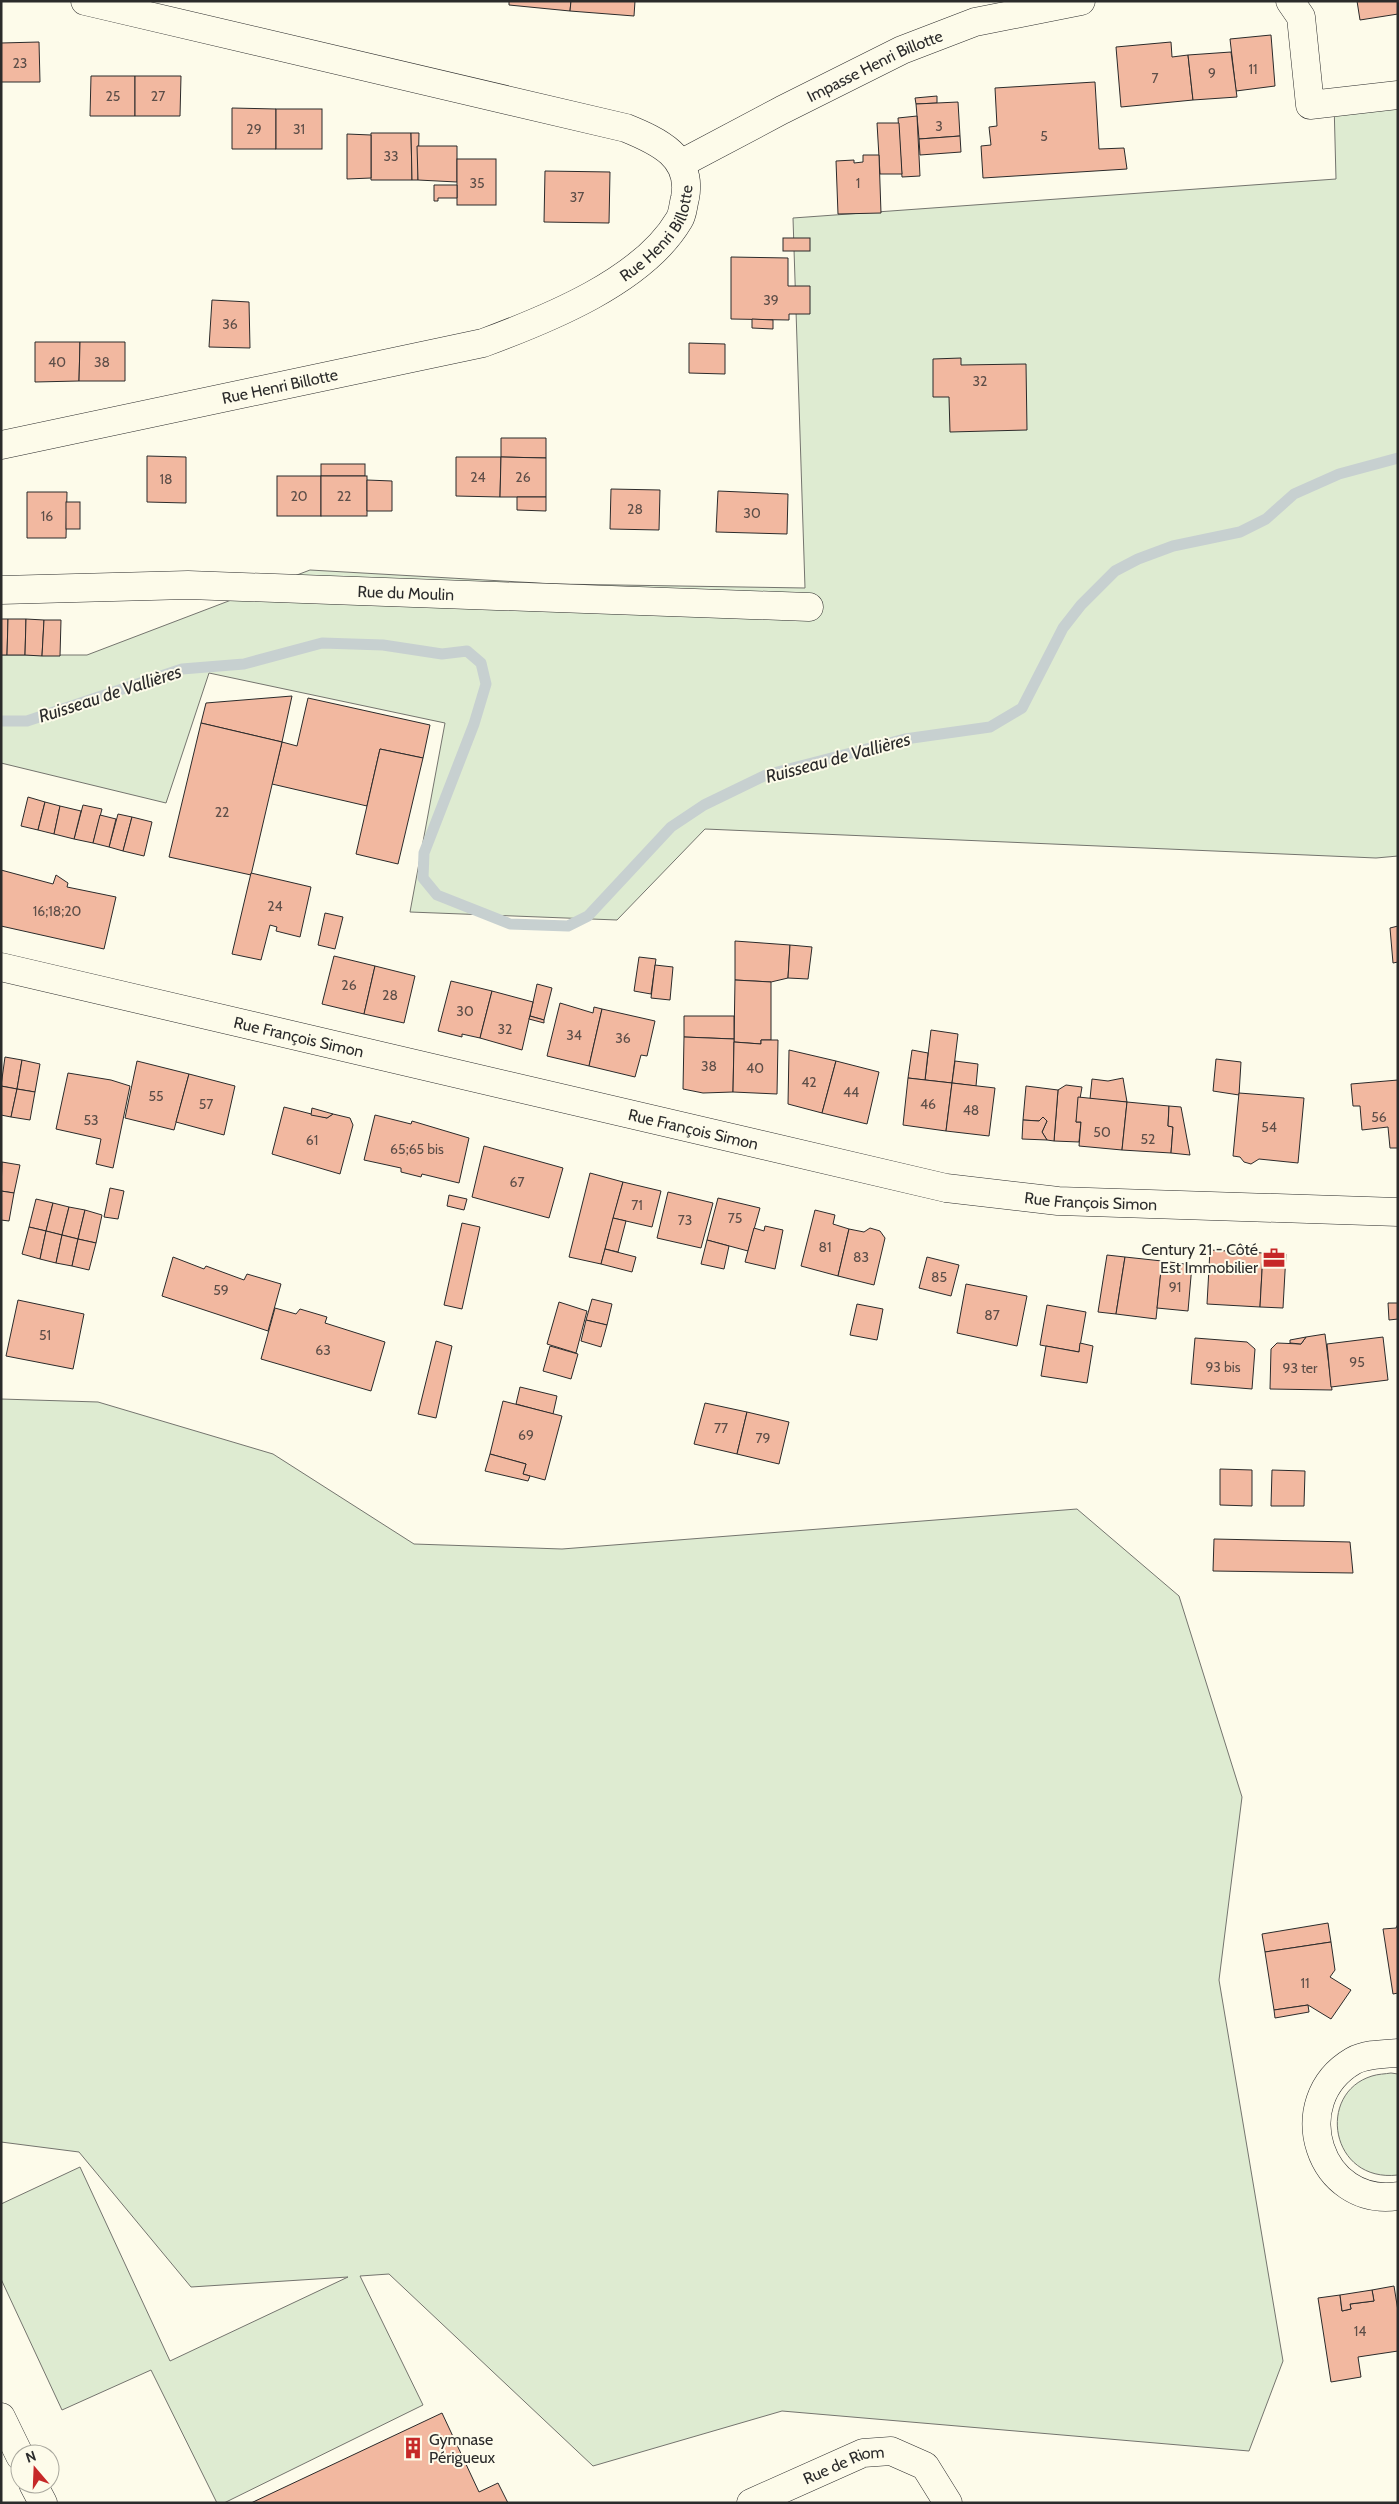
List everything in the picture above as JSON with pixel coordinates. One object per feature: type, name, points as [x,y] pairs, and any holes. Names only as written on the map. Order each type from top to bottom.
[{"type":"street","name":"Rue Henri Billotte","points":[[1,445],[484,343],[545,320],[620,279],[661,245],[680,218],[687,188],[682,164],[656,140],[626,128],[85,1]]},
{"type":"street","name":"Impasse Henri Billotte","points":[[682,164],[782,110],[902,50],[975,22],[1081,1]]},
{"type":"street","points":[[1290,1],[1301,16],[1310,105],[1398,95]]},
{"type":"street","name":"Rue du Moulin","points":[[1,590],[188,585],[809,607]]},
{"type":"street","name":"Rue François Simon","points":[[1,967],[946,1188],[1058,1201],[1398,1212]]},
{"type":"street","points":[[1398,2053],[1376,2054],[1353,2061],[1335,2076],[1326,2089],[1316,2118],[1317,2142],[1326,2164],[1343,2182],[1364,2194],[1388,2198],[1398,2196]]},
{"type":"street","points":[[1,2417],[14,2444]]},
{"type":"street","name":"Rue de Riom","points":[[752,2503],[863,2453],[891,2450],[926,2466],[948,2503]]},
{"type":"green space","points":[[1398,95],[1398,856],[1376,858],[705,829],[617,920],[410,912],[445,723],[209,673],[166,803],[1,763],[1,655],[87,655],[310,570],[555,584],[805,588],[793,218],[1336,179],[1334,102]]},
{"type":"green space","points":[[1,1399],[98,1402],[273,1454],[414,1544],[562,1549],[1077,1509],[1179,1596],[1242,1797],[1219,1980],[1283,2361],[1249,2451],[782,2411],[593,2466],[389,2274],[360,2276],[423,2405],[224,2503],[217,2503],[151,2370],[62,2410],[1,2279],[1,2204],[80,2167],[170,2361],[348,2277],[191,2287],[79,2152],[1,2142]]},
{"type":"green space","points":[[1391,2073],[1398,2074],[1398,2175],[1375,2174],[1357,2165],[1345,2152],[1338,2135],[1338,2117],[1343,2100],[1354,2085],[1372,2076]]},
{"type":"building","points":[[509,1],[571,1],[570,11],[509,5]]},
{"type":"building","points":[[571,1],[635,1],[634,16],[570,11]]},
{"type":"building","points":[[1357,1],[1398,1],[1398,14],[1360,20]]},
{"type":"building","points":[[1271,35],[1275,86],[1236,91],[1230,39]]},
{"type":"building","points":[[39,42],[40,82],[1,82],[1,43]]},
{"type":"building","points":[[1171,42],[1172,57],[1188,55],[1193,100],[1121,107],[1116,47]]},
{"type":"building","points":[[1231,52],[1237,97],[1193,100],[1188,55]]},
{"type":"building","points":[[91,76],[135,76],[135,116],[90,116]]},
{"type":"building","points":[[135,76],[181,76],[180,116],[135,116]]},
{"type":"building","points":[[1095,82],[1099,149],[1124,148],[1127,169],[983,178],[981,146],[991,145],[989,127],[997,126],[995,88]]},
{"type":"building","points":[[937,96],[937,103],[916,104],[915,98]]},
{"type":"building","points":[[958,102],[960,136],[919,139],[916,104]]},
{"type":"building","points":[[232,108],[276,109],[276,149],[232,149]]},
{"type":"building","points":[[276,109],[322,109],[322,149],[276,149]]},
{"type":"building","points":[[917,116],[920,176],[902,177],[898,118]]},
{"type":"building","points":[[877,123],[899,123],[902,174],[880,174]]},
{"type":"building","points":[[371,133],[411,133],[412,180],[371,180]]},
{"type":"building","points":[[411,133],[419,133],[418,180],[412,180]]},
{"type":"building","points":[[347,134],[371,135],[371,178],[347,179]]},
{"type":"building","points":[[960,136],[961,152],[920,155],[919,139]]},
{"type":"building","points":[[417,146],[457,146],[457,182],[418,180]]},
{"type":"building","points":[[863,155],[879,155],[881,213],[838,214],[836,161],[854,160],[854,163],[863,162]]},
{"type":"building","points":[[457,159],[496,159],[496,205],[457,205]]},
{"type":"building","points":[[545,171],[610,172],[609,223],[544,222]]},
{"type":"building","points":[[434,185],[457,185],[457,198],[438,198],[438,201],[434,201]]},
{"type":"building","points":[[783,238],[810,238],[810,251],[783,251]]},
{"type":"building","points":[[731,257],[788,258],[788,286],[810,286],[810,314],[789,314],[789,320],[731,319]]},
{"type":"building","points":[[212,300],[249,302],[250,348],[209,347]]},
{"type":"building","points":[[752,319],[773,320],[773,329],[752,328]]},
{"type":"building","points":[[35,342],[80,342],[79,381],[35,382]]},
{"type":"building","points":[[80,342],[125,342],[125,381],[79,381]]},
{"type":"building","points":[[689,343],[725,344],[725,374],[689,373]]},
{"type":"building","points":[[961,358],[961,365],[1026,364],[1027,430],[950,432],[949,397],[933,397],[933,359]]},
{"type":"building","points":[[501,438],[546,438],[546,458],[501,457]]},
{"type":"building","points":[[147,456],[186,457],[186,503],[147,502]]},
{"type":"building","points":[[456,457],[501,457],[500,497],[456,496]]},
{"type":"building","points":[[501,457],[546,458],[546,497],[500,497]]},
{"type":"building","points":[[321,464],[365,464],[365,476],[321,476]]},
{"type":"building","points":[[277,476],[321,476],[321,516],[277,516]]},
{"type":"building","points":[[321,476],[367,476],[367,516],[321,516]]},
{"type":"building","points":[[367,480],[392,481],[392,511],[367,511]]},
{"type":"building","points":[[611,489],[660,490],[659,530],[610,529]]},
{"type":"building","points":[[718,491],[788,494],[787,534],[716,532]]},
{"type":"building","points":[[27,492],[67,492],[66,538],[27,538]]},
{"type":"building","points":[[517,497],[546,497],[546,511],[517,510]]},
{"type":"building","points":[[66,502],[80,502],[80,529],[66,529]]},
{"type":"building","points":[[1,619],[8,619],[7,655],[1,655]]},
{"type":"building","points":[[8,619],[26,619],[25,655],[7,655]]},
{"type":"building","points":[[26,619],[44,620],[42,656],[25,655]]},
{"type":"building","points":[[44,620],[61,620],[60,656],[42,656]]},
{"type":"building","points":[[292,696],[282,742],[201,723],[206,703]]},
{"type":"building","points":[[308,698],[430,725],[423,758],[380,749],[367,806],[272,784],[282,742],[297,746]]},
{"type":"building","points":[[201,723],[282,742],[251,875],[169,857]]},
{"type":"building","points":[[380,749],[423,758],[398,864],[356,854]]},
{"type":"building","points":[[28,797],[45,802],[38,830],[21,826]]},
{"type":"building","points":[[45,802],[60,806],[54,834],[38,830]]},
{"type":"building","points":[[83,805],[102,809],[93,843],[74,839]]},
{"type":"building","points":[[60,806],[81,811],[74,839],[54,834]]},
{"type":"building","points":[[118,814],[132,817],[123,851],[109,847]]},
{"type":"building","points":[[100,815],[116,819],[109,847],[93,843]]},
{"type":"building","points":[[132,817],[152,822],[144,856],[123,851]]},
{"type":"building","points":[[1,870],[53,884],[56,875],[68,883],[67,887],[116,897],[104,949],[1,926]]},
{"type":"building","points":[[251,873],[311,887],[300,937],[276,931],[277,927],[270,925],[261,960],[232,954]]},
{"type":"building","points":[[325,913],[343,917],[335,949],[318,945]]},
{"type":"building","points":[[1398,926],[1398,962],[1393,963],[1390,928]]},
{"type":"building","points":[[735,941],[790,945],[788,978],[771,982],[735,980]]},
{"type":"building","points":[[790,945],[812,947],[808,979],[788,978]]},
{"type":"building","points":[[334,956],[375,966],[364,1014],[322,1004]]},
{"type":"building","points":[[639,957],[656,959],[651,994],[634,991]]},
{"type":"building","points":[[655,965],[673,967],[670,1000],[651,998]]},
{"type":"building","points":[[375,966],[415,976],[404,1023],[364,1014]]},
{"type":"building","points":[[735,980],[771,982],[771,1040],[761,1040],[761,1044],[734,1042]]},
{"type":"building","points":[[451,981],[492,991],[480,1038],[462,1034],[462,1037],[438,1031]]},
{"type":"building","points":[[537,984],[552,988],[544,1020],[530,1016]]},
{"type":"building","points":[[492,991],[533,1002],[522,1050],[480,1038]]},
{"type":"building","points":[[560,1003],[593,1013],[594,1007],[602,1009],[589,1066],[547,1056]]},
{"type":"building","points":[[602,1009],[655,1021],[647,1056],[641,1055],[635,1077],[589,1066]]},
{"type":"building","points":[[530,1016],[544,1020],[544,1023],[529,1019]]},
{"type":"building","points":[[684,1016],[734,1016],[734,1039],[684,1037]]},
{"type":"building","points":[[931,1030],[958,1034],[952,1083],[925,1080]]},
{"type":"building","points":[[684,1037],[734,1039],[733,1092],[703,1093],[683,1089]]},
{"type":"building","points":[[761,1040],[778,1040],[777,1094],[733,1092],[734,1042],[761,1044]]},
{"type":"building","points":[[789,1050],[836,1061],[822,1113],[788,1104]]},
{"type":"building","points":[[912,1050],[928,1053],[925,1080],[908,1078]]},
{"type":"building","points":[[5,1057],[22,1060],[17,1089],[1,1086]]},
{"type":"building","points":[[1216,1059],[1241,1062],[1239,1095],[1213,1091]]},
{"type":"building","points":[[22,1060],[40,1064],[35,1092],[17,1089]]},
{"type":"building","points":[[137,1061],[189,1074],[174,1130],[125,1118]]},
{"type":"building","points":[[836,1061],[879,1072],[867,1124],[822,1113]]},
{"type":"building","points":[[955,1061],[978,1064],[976,1086],[952,1083]]},
{"type":"building","points":[[68,1073],[111,1080],[130,1086],[113,1168],[96,1164],[101,1139],[56,1129]]},
{"type":"building","points":[[189,1074],[235,1086],[224,1135],[176,1122]]},
{"type":"building","points":[[908,1078],[952,1083],[946,1131],[903,1125]]},
{"type":"building","points":[[1123,1078],[1127,1102],[1090,1099],[1092,1079],[1108,1081]]},
{"type":"building","points":[[1398,1080],[1398,1148],[1390,1148],[1388,1127],[1362,1130],[1360,1106],[1353,1106],[1351,1084]]},
{"type":"building","points":[[952,1083],[995,1088],[989,1136],[946,1131]]},
{"type":"building","points":[[1066,1085],[1082,1087],[1076,1122],[1081,1122],[1079,1142],[1054,1141],[1058,1090]]},
{"type":"building","points":[[1,1086],[17,1089],[11,1117],[1,1115]]},
{"type":"building","points":[[1026,1086],[1058,1090],[1054,1141],[1047,1140],[1042,1132],[1047,1121],[1043,1117],[1039,1121],[1023,1120]]},
{"type":"building","points":[[17,1089],[35,1092],[30,1120],[11,1117]]},
{"type":"building","points":[[1239,1093],[1304,1098],[1298,1163],[1259,1159],[1251,1164],[1244,1162],[1240,1157],[1233,1156]]},
{"type":"building","points":[[1078,1097],[1127,1102],[1122,1150],[1079,1146],[1081,1122],[1076,1122]]},
{"type":"building","points":[[1127,1102],[1169,1106],[1168,1126],[1173,1127],[1171,1153],[1122,1150]]},
{"type":"building","points":[[1169,1106],[1181,1107],[1190,1155],[1171,1153],[1173,1127],[1168,1126]]},
{"type":"building","points":[[284,1107],[327,1118],[333,1114],[350,1118],[353,1125],[340,1174],[272,1154]]},
{"type":"building","points":[[312,1108],[333,1114],[327,1118],[311,1115]]},
{"type":"building","points":[[375,1115],[411,1124],[412,1121],[469,1138],[459,1183],[422,1174],[421,1177],[401,1172],[401,1168],[364,1160]]},
{"type":"building","points":[[1043,1117],[1047,1121],[1042,1132],[1047,1140],[1022,1139],[1023,1120],[1039,1121]]},
{"type":"building","points":[[484,1146],[563,1168],[549,1218],[472,1197]]},
{"type":"building","points":[[2,1162],[20,1165],[14,1193],[1,1191]]},
{"type":"building","points":[[590,1173],[623,1182],[601,1264],[569,1257]]},
{"type":"building","points":[[623,1182],[661,1191],[652,1227],[613,1218]]},
{"type":"building","points":[[110,1188],[124,1191],[118,1219],[104,1217]]},
{"type":"building","points":[[1,1191],[14,1193],[9,1221],[1,1220]]},
{"type":"building","points":[[668,1192],[713,1203],[701,1248],[657,1238]]},
{"type":"building","points":[[449,1195],[467,1199],[464,1210],[447,1206]]},
{"type":"building","points":[[718,1198],[760,1208],[748,1251],[707,1240]]},
{"type":"building","points":[[36,1199],[53,1203],[46,1231],[29,1227]]},
{"type":"building","points":[[53,1203],[69,1207],[62,1235],[46,1231]]},
{"type":"building","points":[[69,1207],[85,1210],[78,1239],[62,1235]]},
{"type":"building","points":[[85,1210],[102,1215],[96,1243],[78,1239]]},
{"type":"building","points":[[815,1210],[835,1215],[833,1224],[849,1229],[838,1276],[801,1266]]},
{"type":"building","points":[[613,1218],[626,1221],[618,1252],[605,1249]]},
{"type":"building","points":[[462,1223],[480,1227],[462,1309],[444,1305]]},
{"type":"building","points":[[765,1226],[783,1230],[775,1269],[745,1262],[754,1228],[764,1231]]},
{"type":"building","points":[[29,1227],[46,1231],[40,1259],[22,1254]]},
{"type":"building","points":[[870,1228],[880,1231],[885,1238],[874,1285],[838,1276],[849,1229],[864,1232]]},
{"type":"building","points":[[46,1231],[62,1235],[56,1263],[40,1259]]},
{"type":"building","points":[[62,1235],[78,1239],[72,1266],[56,1263]]},
{"type":"building","points":[[78,1239],[96,1243],[89,1270],[72,1266]]},
{"type":"building","points":[[707,1240],[729,1246],[724,1269],[701,1264]]},
{"type":"building","points":[[605,1249],[636,1257],[632,1272],[601,1264]]},
{"type":"building","points":[[1210,1250],[1263,1253],[1260,1307],[1207,1304]]},
{"type":"building","points":[[1263,1253],[1286,1254],[1283,1308],[1260,1307]]},
{"type":"building","points":[[1107,1255],[1125,1257],[1116,1314],[1098,1312]]},
{"type":"building","points":[[173,1257],[204,1269],[206,1266],[244,1280],[247,1274],[281,1284],[268,1331],[162,1296]]},
{"type":"building","points":[[927,1257],[959,1265],[951,1296],[919,1288]]},
{"type":"building","points":[[1125,1257],[1162,1261],[1156,1319],[1116,1314]]},
{"type":"building","points":[[1162,1261],[1192,1265],[1188,1311],[1157,1308]]},
{"type":"building","points":[[966,1284],[1027,1296],[1017,1346],[957,1333]]},
{"type":"building","points":[[592,1299],[612,1304],[607,1325],[586,1320]]},
{"type":"building","points":[[18,1300],[84,1314],[73,1369],[6,1356]]},
{"type":"building","points":[[559,1302],[587,1311],[576,1353],[547,1344]]},
{"type":"building","points":[[1388,1303],[1398,1303],[1398,1319],[1389,1320]]},
{"type":"building","points":[[857,1304],[883,1309],[877,1340],[850,1335]]},
{"type":"building","points":[[1047,1305],[1086,1312],[1079,1352],[1040,1345]]},
{"type":"building","points":[[275,1308],[296,1314],[300,1309],[327,1317],[325,1323],[385,1342],[371,1391],[261,1359]]},
{"type":"building","points":[[586,1320],[607,1325],[601,1347],[581,1341]]},
{"type":"building","points":[[1325,1334],[1332,1390],[1270,1389],[1271,1349],[1277,1343],[1301,1344],[1306,1337]]},
{"type":"building","points":[[1306,1337],[1301,1344],[1290,1343],[1290,1340]]},
{"type":"building","points":[[1383,1337],[1388,1380],[1331,1387],[1327,1344]]},
{"type":"building","points":[[1195,1338],[1247,1342],[1255,1349],[1252,1389],[1191,1384]]},
{"type":"building","points":[[436,1341],[452,1346],[436,1418],[418,1414]]},
{"type":"building","points":[[1080,1343],[1093,1346],[1087,1383],[1041,1376],[1046,1346],[1079,1352]]},
{"type":"building","points":[[550,1346],[578,1354],[571,1379],[543,1371]]},
{"type":"building","points":[[520,1387],[557,1396],[553,1414],[516,1404]]},
{"type":"building","points":[[503,1401],[562,1416],[545,1480],[523,1474],[526,1464],[490,1454]]},
{"type":"building","points":[[705,1403],[747,1412],[737,1454],[694,1444]]},
{"type":"building","points":[[747,1412],[789,1422],[779,1464],[737,1454]]},
{"type":"building","points":[[490,1454],[526,1464],[523,1474],[530,1476],[528,1481],[485,1471]]},
{"type":"building","points":[[1220,1469],[1252,1470],[1252,1506],[1220,1505]]},
{"type":"building","points":[[1272,1470],[1305,1471],[1304,1506],[1271,1506]]},
{"type":"building","points":[[1214,1539],[1350,1542],[1353,1573],[1213,1571]]},
{"type":"building","points":[[1328,1923],[1331,1942],[1265,1952],[1262,1934]]},
{"type":"building","points":[[1398,1924],[1398,1993],[1393,1994],[1383,1929],[1396,1928]]},
{"type":"building","points":[[1331,1942],[1335,1970],[1330,1977],[1351,1990],[1331,2019],[1308,2005],[1274,2010],[1265,1952]]},
{"type":"building","points":[[1308,2005],[1309,2012],[1275,2018],[1274,2010]]},
{"type":"building","points":[[1394,2286],[1398,2311],[1398,2351],[1358,2357],[1361,2377],[1331,2382],[1318,2298],[1340,2295],[1342,2311],[1351,2309],[1350,2304],[1374,2301],[1372,2290]]},
{"type":"building","points":[[1372,2290],[1374,2301],[1350,2304],[1351,2309],[1342,2311],[1340,2295]]},
{"type":"building","name":"Gymnase Périgueux","points":[[442,2413],[479,2492],[498,2483],[508,2503],[251,2503]]},
{"type":"waterway","name":"Ruisseau de Vallières","points":[[1,721],[27,721],[182,669],[244,664],[322,643],[383,645],[442,654],[467,651],[481,663],[486,684],[474,724],[424,853],[423,878],[437,895],[510,924],[568,926],[588,916],[671,827],[704,805],[766,775],[905,739],[990,727],[1022,708],[1063,628],[1081,605],[1115,571],[1138,559],[1173,546],[1240,532],[1266,519],[1294,494],[1339,474],[1398,458]]},
{"type":"place","name":"Century 21 - Côté Est Immobilier","points":[[1274,1258]]},
{"type":"place","name":"Gymnase Périgueux","points":[[413,2448]]}]
